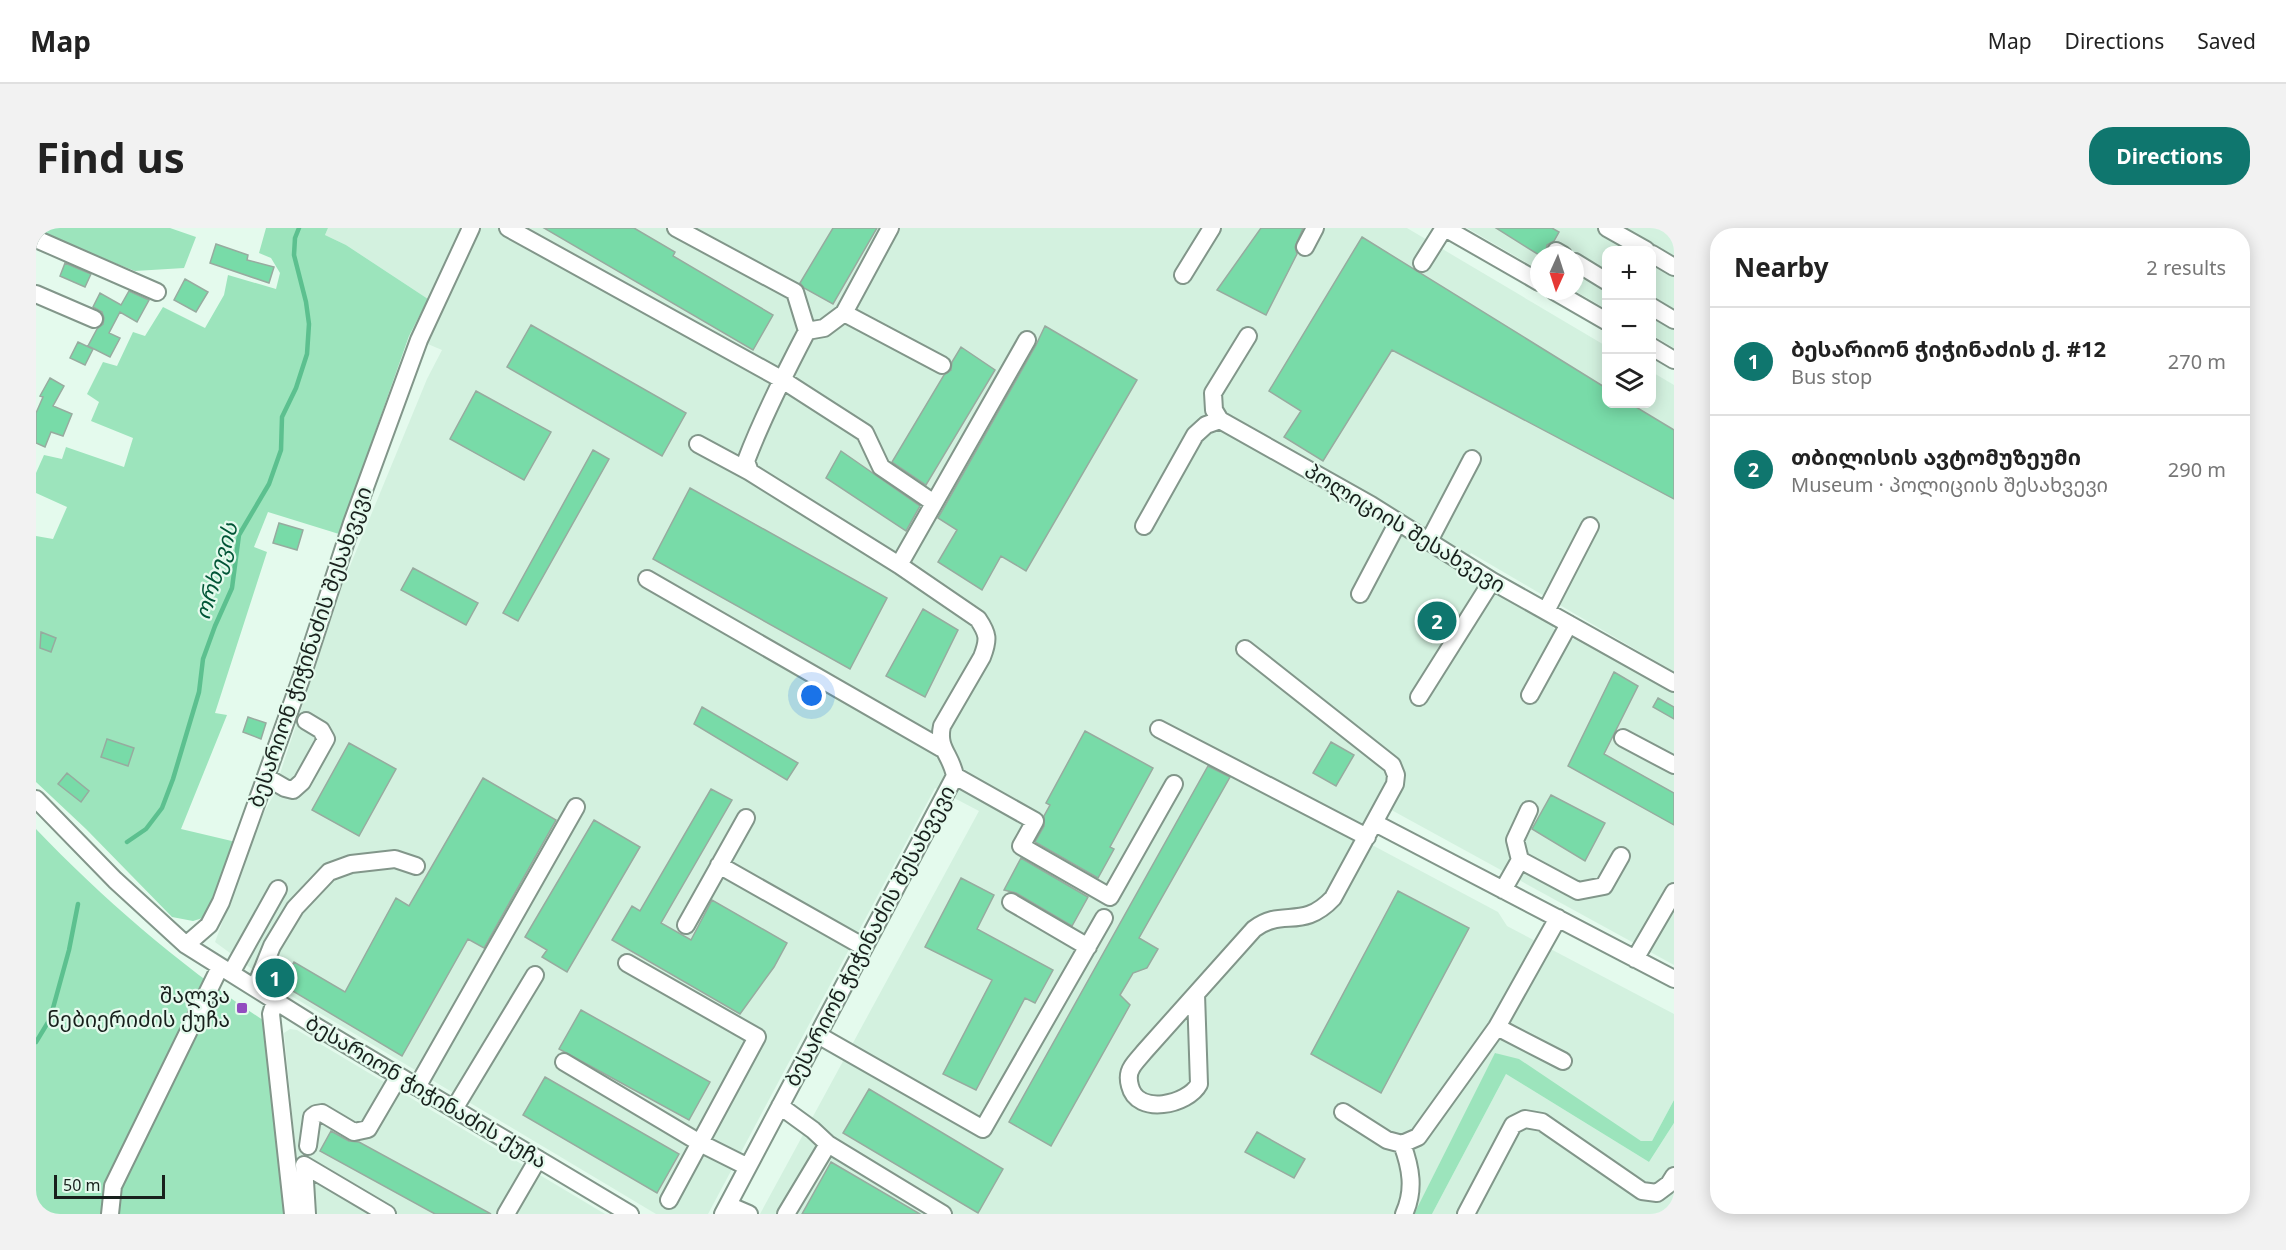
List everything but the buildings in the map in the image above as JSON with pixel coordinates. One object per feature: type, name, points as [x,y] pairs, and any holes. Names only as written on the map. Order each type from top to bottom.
[{"type":"street","name":"ბესარიონ ჭიჭინაძის შესახვევი","points":[[186,945],[209,925],[221,902],[302,676],[352,523],[419,340],[471,228]]},
{"type":"street","points":[[508,228],[782,379],[866,433],[881,467],[934,503]]},
{"type":"street","points":[[676,228],[795,292],[807,331],[782,379],[746,461],[750,472]]},
{"type":"street","points":[[807,331],[824,328],[844,313],[890,228]]},
{"type":"street","points":[[1183,274],[1212,228]]},
{"type":"street","points":[[1305,247],[1315,228]]},
{"type":"street","points":[[1422,263],[1445,228],[1530,277]]},
{"type":"street","points":[[1607,228],[1639,246]]},
{"type":"street","points":[[36,239],[157,292]]},
{"type":"street","points":[[1656,256],[1674,267]]},
{"type":"street","points":[[1584,268],[1602,279]]},
{"type":"street","points":[[36,294],[94,319]]},
{"type":"street","points":[[1570,300],[1602,319]]},
{"type":"street","points":[[1656,309],[1674,320]]},
{"type":"street","points":[[844,313],[942,365]]},
{"type":"street","points":[[1144,526],[1195,435],[1206,425],[1220,420],[1214,410],[1213,393],[1248,336]]},
{"type":"street","points":[[899,565],[1027,340]]},
{"type":"street","points":[[1656,349],[1674,360]]},
{"type":"street","name":"პოლიციის შესახვევი","points":[[1220,420],[1371,505],[1492,580],[1674,683]]},
{"type":"street","points":[[698,444],[750,472],[899,565],[978,619],[986,632],[987,645],[942,726],[941,748]]},
{"type":"street","points":[[1429,541],[1472,459]]},
{"type":"street","points":[[1360,594],[1398,522]]},
{"type":"street","points":[[1545,610],[1590,526]]},
{"type":"street","points":[[647,579],[941,748]]},
{"type":"street","points":[[1419,697],[1492,580]]},
{"type":"street","points":[[1530,695],[1569,624]]},
{"type":"street","points":[[1196,994],[1201,1077],[1199,1084],[1190,1096],[1155,1105],[1143,1103],[1132,1093],[1128,1079],[1131,1068],[1196,994],[1254,929],[1264,921],[1300,918],[1318,912],[1326,906],[1333,898],[1395,784],[1396,775],[1392,765],[1245,649]]},
{"type":"street","points":[[266,777],[285,788],[293,789],[302,782],[326,739],[321,730],[306,721]]},
{"type":"street","points":[[1159,729],[1503,890],[1674,979]]},
{"type":"street","points":[[1623,738],[1674,765]]},
{"type":"street","name":"ბესარიონ ჭიჭინაძის შესახვევი","points":[[726,1210],[955,776],[948,754],[941,748]]},
{"type":"street","points":[[955,776],[1035,820],[1021,846],[1110,897],[1174,784]]},
{"type":"street","name":"ბესარიონ ჭიჭინაძის ქუჩა","points":[[36,799],[114,880],[186,945],[630,1214]]},
{"type":"street","points":[[417,1087],[576,807]]},
{"type":"street","points":[[1503,890],[1520,860],[1515,840],[1529,810]]},
{"type":"street","points":[[686,926],[746,818]]},
{"type":"street","points":[[1520,860],[1578,891],[1604,886],[1621,856]]},
{"type":"street","points":[[255,988],[272,946],[295,908],[329,872],[351,864],[395,859],[416,866]]},
{"type":"street","points":[[719,865],[864,947]]},
{"type":"street","points":[[110,1214],[113,1186],[226,970],[278,889]]},
{"type":"street","points":[[1635,959],[1674,892]]},
{"type":"street","points":[[1011,902],[1088,947]]},
{"type":"street","points":[[818,1035],[983,1129],[1104,918]]},
{"type":"street","points":[[1343,1112],[1387,1140],[1402,1144],[1418,1137],[1497,1027],[1558,918]]},
{"type":"street","points":[[627,963],[757,1037],[669,1200]]},
{"type":"street","points":[[454,1109],[535,975]]},
{"type":"street","points":[[275,1001],[271,1014],[293,1214]]},
{"type":"street","points":[[1497,1027],[1563,1061]]},
{"type":"street","points":[[564,1062],[700,1143],[748,1167]]},
{"type":"street","points":[[308,1146],[312,1117],[316,1114],[322,1113],[354,1132],[368,1129],[399,1076]]},
{"type":"street","points":[[780,1106],[828,1144],[944,1214]]},
{"type":"street","points":[[1466,1214],[1513,1125],[1525,1119],[1542,1122],[1642,1191],[1657,1193],[1669,1184],[1674,1176]]},
{"type":"street","points":[[786,1214],[828,1144]]},
{"type":"street","points":[[1402,1144],[1409,1162],[1412,1180],[1410,1201],[1404,1214]]},
{"type":"street","points":[[506,1214],[538,1159]]},
{"type":"street","points":[[307,1214],[304,1166],[387,1214]]},
{"type":"street","points":[[726,1210],[749,1214]]},
{"type":"shaded area","points":[[328,228],[1407,228],[1602,344],[1602,408],[1656,408],[1656,374],[1674,385],[1674,672],[1471,553],[1463,566],[1554,622],[1553,628],[1571,640],[1578,637],[1674,690],[1674,965],[1375,801],[1357,837],[1498,912],[1507,926],[1674,1014],[1674,1100],[1652,1141],[1641,1141],[1496,1053],[1414,1214],[760,1214],[979,811],[935,788],[708,1214],[656,1214],[278,988],[215,942],[262,816],[272,798],[343,583],[427,379],[442,350],[409,336],[428,299],[346,245],[325,235]]},
{"type":"shaded area","points":[[1467,228],[1674,228],[1674,348],[1656,337],[1656,246],[1602,246],[1602,307],[1584,296],[1584,246],[1530,246],[1530,265]]},
{"type":"shaded area","points":[[290,1029],[297,1030],[605,1214],[302,1214],[284,1033]]},
{"type":"shaded area","points":[[1506,1074],[1649,1162],[1674,1123],[1674,1214],[1432,1214]]},
{"type":"green space","points":[[36,228],[170,228],[196,237],[184,268],[135,271],[36,232]]},
{"type":"green space","points":[[266,228],[328,228],[325,235],[346,245],[428,299],[409,336],[339,534],[268,512],[254,547],[267,552],[215,713],[227,715],[181,829],[236,842],[206,917],[193,921],[172,917],[86,829],[36,782],[36,536],[53,539],[67,507],[36,493],[36,473],[44,455],[62,459],[66,447],[124,467],[133,438],[91,421],[99,402],[87,394],[103,362],[117,366],[133,332],[145,336],[163,307],[205,328],[224,295],[228,275],[276,289],[280,273],[271,258],[259,253]]},
{"type":"green space","points":[[36,829],[89,882],[146,932],[205,979],[266,1022],[286,1214],[36,1214]]},
{"type":"green space","points":[[1495,1053],[1519,1059],[1641,1141],[1652,1141],[1674,1100],[1674,1123],[1649,1162],[1506,1074],[1432,1214],[1414,1214]]},
{"type":"waterway","name":"ორხევის","points":[[127,842],[146,829],[162,808],[199,692],[203,659],[232,588],[239,535],[269,484],[281,450],[282,417],[296,388],[307,354],[309,324],[294,255],[295,238],[299,228]]},
{"type":"waterway","name":"ორხევის","points":[[36,1042],[50,1019],[69,950],[78,904]]},
{"type":"place","name":"თბილისის ავტომუზეუმი","points":[[1437,621]]},
{"type":"place","name":"ბესარიონ ჭიჭინაძის ქ. #12","points":[[275,978]]},
{"type":"place","name":"შალვა ნებიერიძის ქუჩა","points":[[242,1008]]}]
